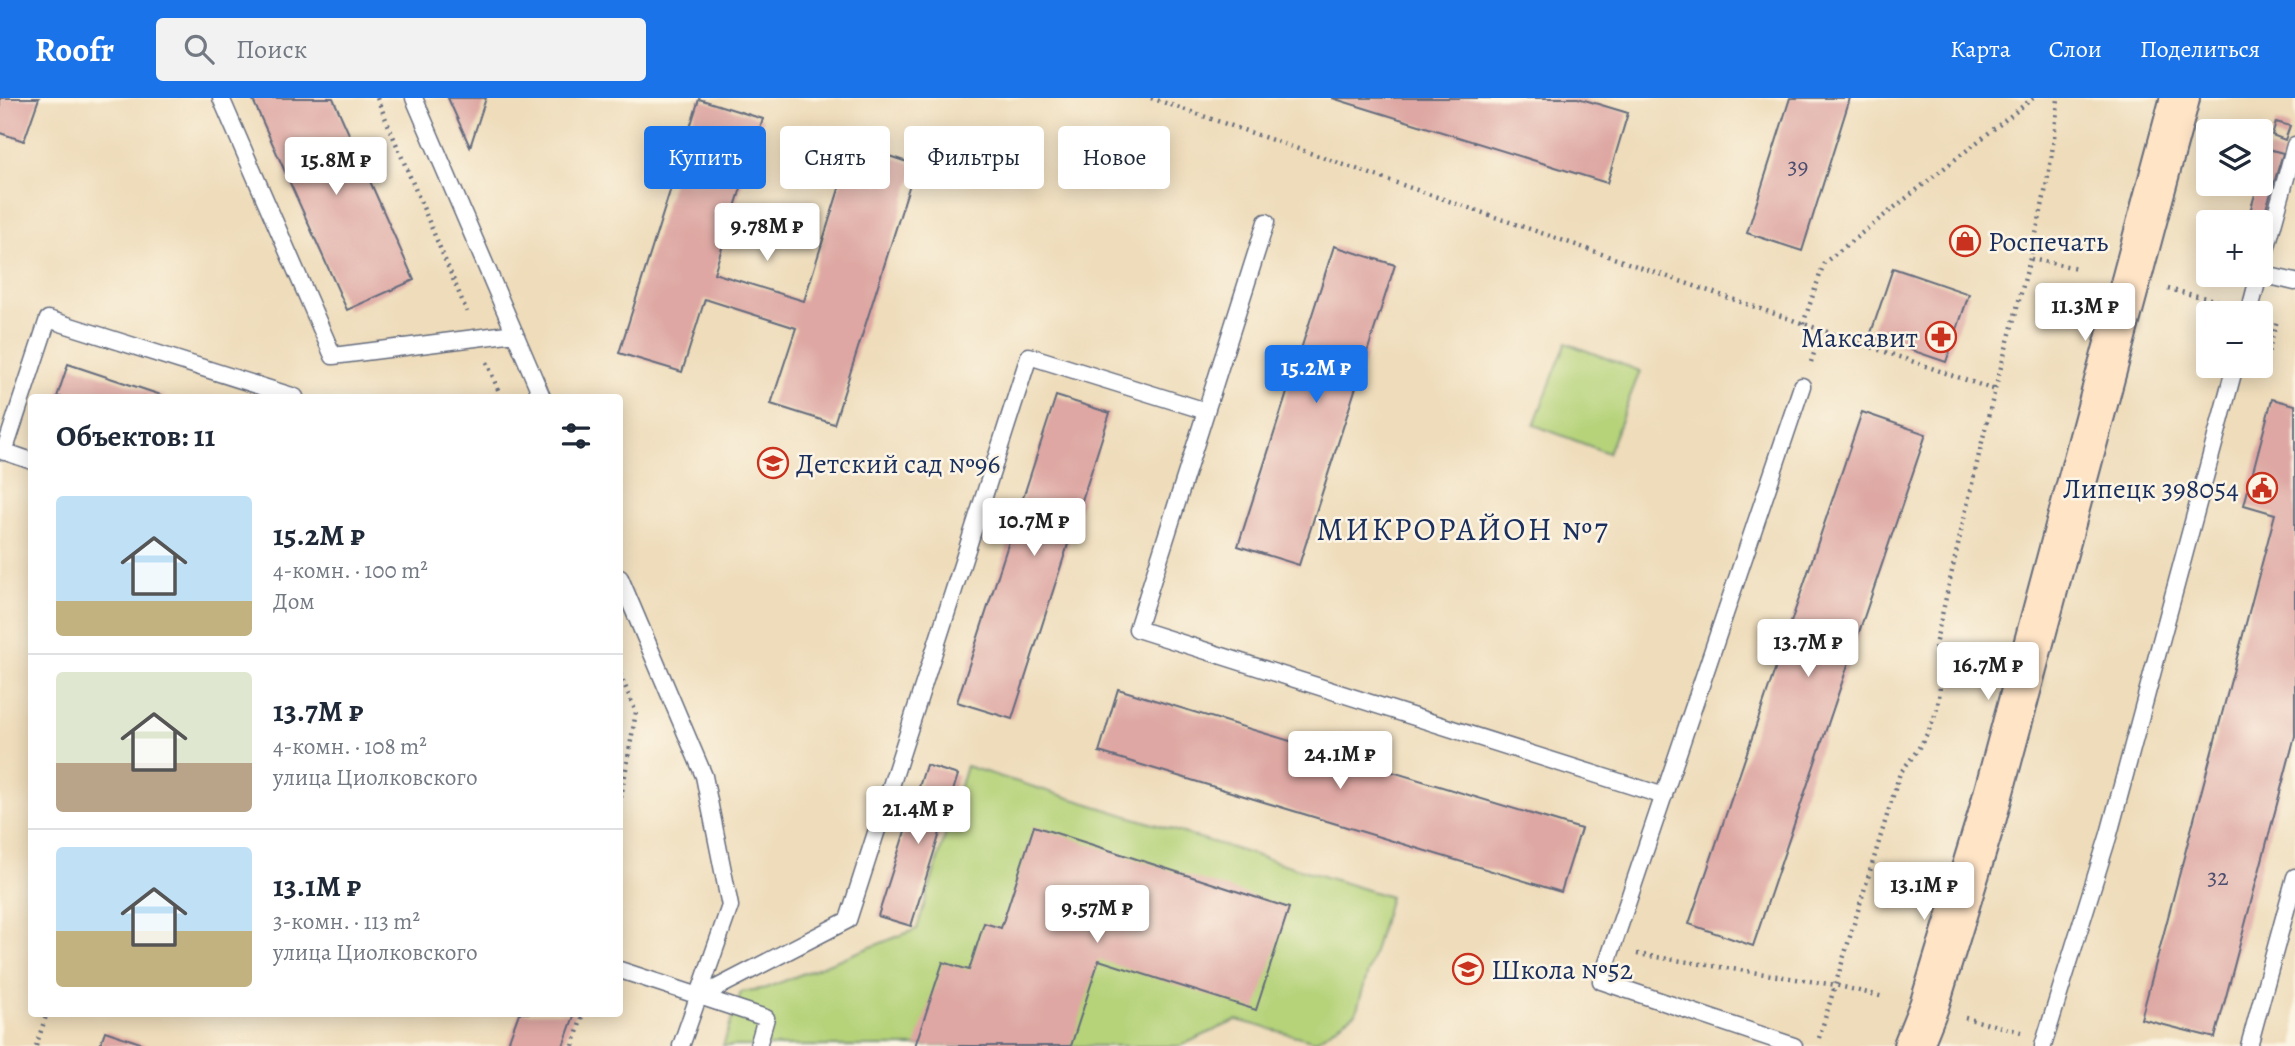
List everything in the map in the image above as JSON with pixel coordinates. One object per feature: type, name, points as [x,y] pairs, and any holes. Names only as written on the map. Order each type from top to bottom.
[{"type":"main road","points":[[1913,1046],[1929,1006],[1987,817],[2180,98]]},
{"type":"lane","points":[[221,98],[333,356],[515,333]]},
{"type":"lane","points":[[415,98],[541,394]]},
{"type":"lane","points":[[2273,225],[2295,145]]},
{"type":"lane","points":[[1266,222],[1137,629],[1664,796]]},
{"type":"lane","points":[[2273,277],[2295,282]]},
{"type":"lane","points":[[28,460],[2,451],[48,319],[286,394]]},
{"type":"lane","points":[[699,997],[848,920],[1029,356],[1206,411]]},
{"type":"lane","points":[[2044,1042],[2109,834],[2232,378]]},
{"type":"lane","points":[[1794,1046],[1601,981],[1802,386]]},
{"type":"lane","points":[[623,585],[704,776],[730,906],[681,1046]]},
{"type":"lane","points":[[2249,1046],[2295,877]]},
{"type":"lane","points":[[623,971],[766,1018],[758,1046]]},
{"type":"path","points":[[377,98],[500,394]]},
{"type":"path","points":[[1151,98],[1995,390]]},
{"type":"path","points":[[1803,324],[1824,263],[2032,98]]},
{"type":"path","points":[[1817,1046],[1900,773],[1922,746],[1939,710],[1941,672],[1935,645],[1995,390],[2031,259],[2054,154],[2058,98]]},
{"type":"path","points":[[2031,259],[2077,268]]},
{"type":"path","points":[[1802,386],[1822,330]]},
{"type":"path","points":[[623,681],[636,712],[623,786]]},
{"type":"path","points":[[1612,950],[1835,985],[1884,997]]},
{"type":"path","points":[[1957,1015],[2044,1042]]},
{"type":"path","points":[[36,1046],[46,1017]]},
{"type":"path","points":[[573,1046],[582,1017]]},
{"type":"green space","points":[[1566,343],[1640,371],[1608,453],[1534,425]]},
{"type":"green space","points":[[966,766],[1390,897],[1356,1013],[1315,1041],[1237,1020],[1180,1046],[723,1046],[741,992],[766,988],[917,929]]},
{"type":"building","points":[[0,98],[39,98],[24,141],[0,133]]},
{"type":"building","points":[[252,98],[333,98],[414,280],[347,310]]},
{"type":"building","points":[[448,98],[486,98],[470,147]]},
{"type":"building","points":[[1332,98],[1578,98],[1628,113],[1607,183]]},
{"type":"building","points":[[1790,98],[1850,98],[1802,251],[1747,233]]},
{"type":"building","points":[[699,99],[763,119],[761,126],[690,126]]},
{"type":"building","points":[[2276,122],[2290,126],[2285,140],[2273,135]]},
{"type":"building","points":[[2273,150],[2283,153],[2273,186]]},
{"type":"building","points":[[890,156],[904,161],[904,189],[908,189],[834,424],[771,404],[796,328],[705,299],[682,372],[619,353],[671,189],[741,189],[714,273],[804,301],[839,189],[890,189]]},
{"type":"building","points":[[2255,196],[2270,196],[2266,210],[2250,210]]},
{"type":"building","points":[[1334,246],[1395,265],[1299,565],[1238,546]]},
{"type":"building","points":[[1893,268],[1969,294],[1946,362],[1870,336]]},
{"type":"building","points":[[68,364],[158,394],[58,394]]},
{"type":"building","points":[[1056,396],[1110,413],[1012,719],[957,702]]},
{"type":"building","points":[[2272,399],[2295,405],[2295,736],[2215,1038],[2141,1019],[2275,514],[2244,505]]},
{"type":"building","points":[[1862,412],[1926,434],[1753,946],[1689,924]]},
{"type":"building","points":[[1118,689],[1581,829],[1561,892],[1099,752]]},
{"type":"building","points":[[926,765],[958,775],[911,926],[878,916]]},
{"type":"building","points":[[1034,826],[1289,908],[1256,1010],[1099,960],[1071,1046],[915,1046],[943,962],[969,970],[984,923],[1001,928]]},
{"type":"building","points":[[518,1017],[574,1017],[563,1046],[507,1046]]},
{"type":"building","points":[[105,1031],[149,1046],[100,1046]]},
{"type":"place","name":"Роспечать","points":[[1965,241]]},
{"type":"place","name":"Максавит","points":[[1941,337]]},
{"type":"place","name":"Детский сад №96","points":[[773,463]]},
{"type":"place","name":"Липецк 398054","points":[[2262,488]]},
{"type":"place","name":"Школа №52","points":[[1468,969]]},
{"type":"district","name":"МИКРОРАЙОН №7","points":[[1463,529]]}]
